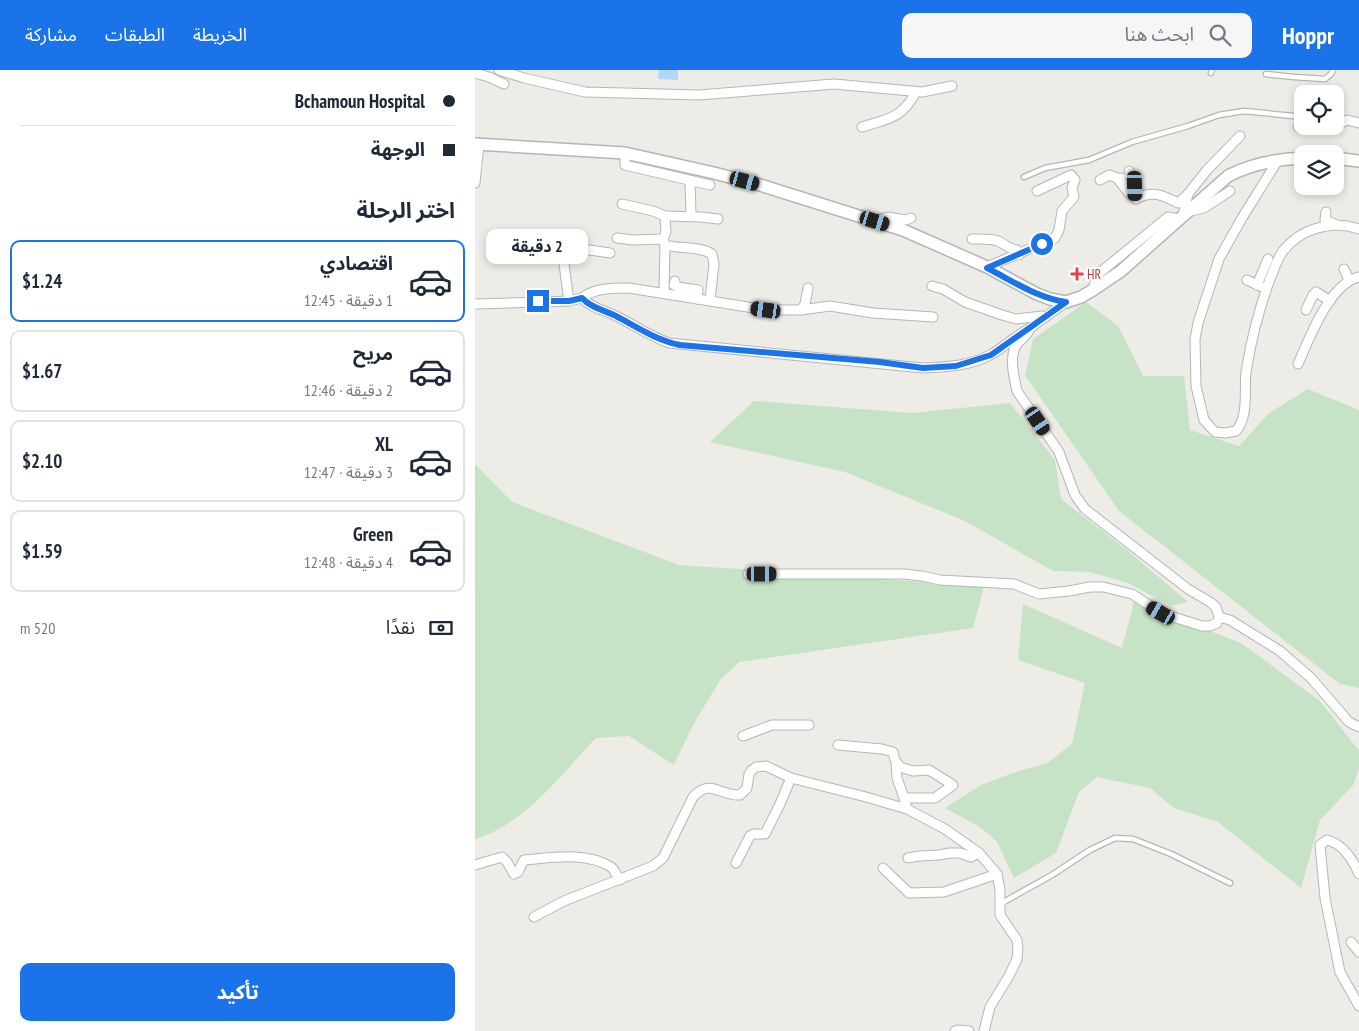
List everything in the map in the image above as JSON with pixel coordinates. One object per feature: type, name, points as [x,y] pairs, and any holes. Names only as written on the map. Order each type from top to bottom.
[{"type":"main road","points":[[477,144],[625,153],[751,183],[903,230],[987,268],[1037,294],[1066,302],[1081,297],[1121,271],[1228,176],[1250,166],[1294,159]]},
{"type":"main road","points":[[1344,159],[1359,161]]},
{"type":"street","points":[[499,70],[524,78],[585,92],[699,94],[834,84],[922,92],[953,86]]},
{"type":"street","points":[[475,73],[504,84]]},
{"type":"street","points":[[862,127],[895,117],[909,103],[916,92]]},
{"type":"street","points":[[1344,122],[1347,120],[1359,123]]},
{"type":"street","points":[[1136,199],[1150,194],[1160,194],[1178,203],[1240,136]]},
{"type":"street","points":[[475,183],[477,144]]},
{"type":"street","points":[[625,153],[625,165],[711,186]]},
{"type":"street","points":[[1278,160],[1219,259],[1198,323],[1195,339],[1196,386],[1204,420],[1215,432],[1236,431],[1241,422],[1246,372],[1253,334],[1258,314],[1277,262],[1289,244],[1312,230],[1335,224]]},
{"type":"street","points":[[987,268],[1055,238],[1059,230],[1062,211],[1074,196],[1072,188],[1075,180],[1071,175],[1037,190]]},
{"type":"street","points":[[1100,180],[1109,175],[1117,178],[1136,199]]},
{"type":"street","points":[[1117,178],[1131,175],[1135,186],[1136,199]]},
{"type":"street","points":[[690,181],[691,214]]},
{"type":"street","points":[[1182,216],[1204,208],[1230,191]]},
{"type":"street","points":[[1182,216],[1188,194]]},
{"type":"street","points":[[623,204],[653,211],[665,216],[701,217],[718,220]]},
{"type":"street","points":[[1326,212],[1325,220],[1359,229]]},
{"type":"street","points":[[664,293],[665,216]]},
{"type":"street","points":[[875,221],[888,217],[906,220],[911,218]]},
{"type":"street","points":[[617,238],[664,242],[676,248],[706,250],[713,254],[714,264],[710,300]]},
{"type":"street","points":[[972,238],[998,241],[1009,249],[1017,250],[1019,255]]},
{"type":"street","points":[[569,301],[563,257],[568,249],[610,253]]},
{"type":"street","points":[[1257,285],[1268,259]]},
{"type":"street","points":[[1344,269],[1349,280]]},
{"type":"street","points":[[1298,364],[1318,318],[1342,284],[1359,277]]},
{"type":"street","points":[[1247,280],[1267,289]]},
{"type":"street","points":[[675,281],[674,285],[678,287],[697,290],[697,299]]},
{"type":"street","points":[[932,286],[943,289],[981,308],[1016,319],[1045,316]]},
{"type":"street","points":[[475,304],[569,301],[582,298],[589,293],[616,288],[629,288],[766,310],[801,310],[830,306],[873,313],[933,317]]},
{"type":"street","points":[[801,310],[805,304],[809,288]]},
{"type":"street","points":[[1306,310],[1316,292],[1330,301]]},
{"type":"street","points":[[582,298],[589,305],[618,317],[657,339],[669,343],[923,368],[956,366],[991,355],[1015,336],[1030,328],[1066,302]]},
{"type":"street","points":[[748,574],[912,574],[940,580],[1014,584],[1039,594],[1089,587],[1103,587],[1131,594],[1161,613],[1202,626],[1210,626],[1217,623],[1219,617],[1216,607],[1188,589],[1097,519],[1079,501],[1059,452],[1017,391],[1014,380],[1015,346],[1029,334],[1030,328]]},
{"type":"street","points":[[1219,617],[1230,620],[1280,651],[1311,678],[1349,722],[1359,727]]},
{"type":"street","points":[[743,736],[772,725],[809,725]]},
{"type":"street","points":[[839,745],[882,748],[893,752],[897,778],[907,809]]},
{"type":"street","points":[[895,760],[901,767],[913,771],[929,770],[953,785],[935,798],[904,798]]},
{"type":"street","points":[[534,917],[564,901],[653,866],[663,858],[693,797],[703,788],[740,795],[747,788],[749,774],[756,767],[766,766],[791,778],[907,809],[945,829],[979,854],[997,874],[1000,890],[1000,915],[1017,940],[1019,949],[1017,959],[1009,976],[990,1007],[983,1029]]},
{"type":"street","points":[[736,863],[750,836],[765,834],[791,778]]},
{"type":"street","points":[[1359,874],[1352,858],[1333,842],[1327,840],[1320,844],[1325,898],[1340,972],[1359,1006]]},
{"type":"street","points":[[908,858],[950,853],[971,857],[979,854]]},
{"type":"street","points":[[475,865],[502,857],[513,874],[518,872],[524,860],[563,857],[589,858],[612,867],[620,880]]},
{"type":"street","points":[[883,868],[909,893],[944,892],[997,874]]},
{"type":"street","points":[[1351,942],[1359,952]]},
{"type":"street","points":[[955,1031],[969,1031]]},
{"type":"lane","points":[[1266,74],[1325,79],[1333,70]]},
{"type":"lane","points":[[1024,177],[1045,168],[1089,160],[1132,142],[1219,115],[1244,111],[1294,116]]},
{"type":"lane","points":[[1000,904],[1052,875],[1090,850],[1115,838],[1133,839],[1171,854],[1230,882]]},
{"type":"green space","points":[[1086,302],[1118,326],[1143,376],[1184,376],[1190,430],[1239,446],[1269,413],[1308,389],[1359,410],[1359,688],[1340,684],[1119,511],[1025,375],[1033,339]]},
{"type":"green space","points":[[754,401],[912,413],[1010,403],[1055,460],[1061,499],[1127,550],[1188,602],[1171,606],[1128,583],[1090,572],[1053,571],[965,521],[845,472],[710,442]]},
{"type":"green space","points":[[475,464],[512,502],[679,565],[984,586],[973,628],[739,662],[720,680],[693,725],[674,765],[629,736],[596,738],[541,797],[526,810],[493,832],[475,839]]},
{"type":"green space","points":[[1134,602],[1241,643],[1321,702],[1359,751],[1359,767],[1354,784],[1320,820],[1301,888],[1218,822],[1174,808],[1150,788],[1097,777],[1079,792],[1056,853],[1014,878],[997,842],[980,827],[945,808],[981,785],[1047,763],[1072,744],[1085,683],[1018,660],[1023,604],[1122,648]]},
{"type":"water","points":[[659,70],[678,70],[678,80],[658,79]]},
{"type":"place","name":"HR","points":[[1077,274]]},
{"type":"route","points":[[538,301],[569,301],[582,298],[589,305],[618,317],[657,339],[680,345],[880,362],[923,368],[956,366],[991,355],[1015,336],[1030,328],[1066,302],[1037,294],[987,268],[1042,244]]}]
